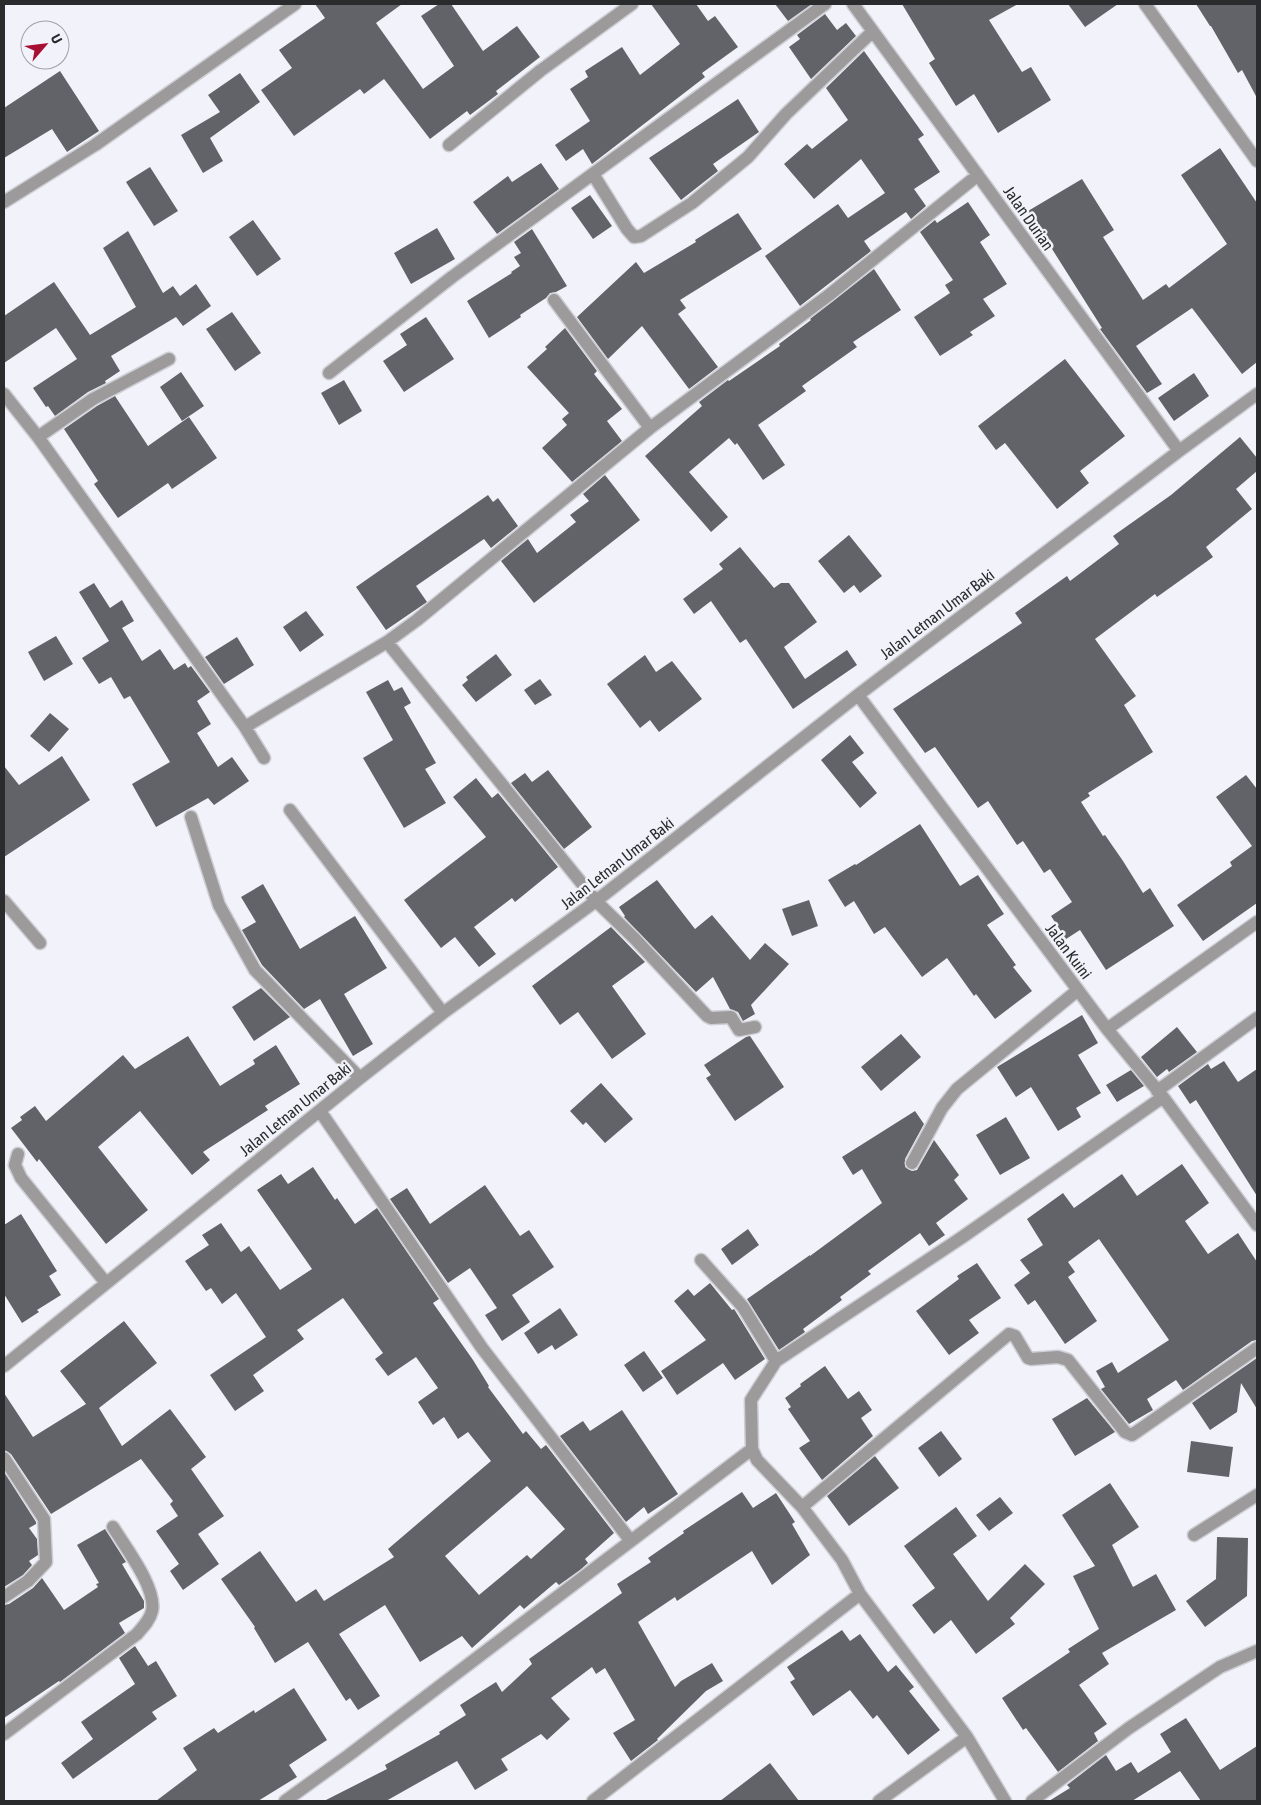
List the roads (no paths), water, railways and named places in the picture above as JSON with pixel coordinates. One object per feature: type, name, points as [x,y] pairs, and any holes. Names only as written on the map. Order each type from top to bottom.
[{"type":"street","points":[[4,202],[95,145],[295,4]]},
{"type":"street","points":[[449,145],[540,71],[632,4]]},
{"type":"street","points":[[329,373],[452,277],[825,4]]},
{"type":"street","name":"Jalan Durian","points":[[853,4],[1179,451]]},
{"type":"street","points":[[1145,4],[1257,160]]},
{"type":"street","points":[[593,174],[627,229],[634,237],[641,236],[692,203],[748,157],[786,114],[872,32]]},
{"type":"street","points":[[245,727],[387,642],[417,620],[650,428],[829,295],[978,175]]},
{"type":"street","points":[[554,300],[650,428]]},
{"type":"street","points":[[38,437],[100,395],[168,358]]},
{"type":"street","points":[[4,394],[38,437],[245,727],[264,758]]},
{"type":"street","name":"Jalan Letnan Umar Baki","points":[[4,1366],[443,1013],[596,901],[858,695],[1257,394]]},
{"type":"street","points":[[387,642],[596,901],[708,1016],[711,1018],[731,1017],[739,1030],[755,1027]]},
{"type":"street","name":"Jalan Kuini","points":[[858,695],[1107,1030],[1160,1094],[1257,1225]]},
{"type":"street","points":[[290,810],[443,1013]]},
{"type":"street","points":[[191,816],[219,905],[255,970],[360,1078]]},
{"type":"street","points":[[4,901],[40,943]]},
{"type":"street","points":[[1107,1030],[1257,922]]},
{"type":"street","points":[[912,1164],[942,1108],[957,1089],[1078,990]]},
{"type":"street","points":[[1005,1801],[967,1738],[860,1594],[842,1560],[802,1507],[757,1460],[752,1448],[752,1400],[776,1361],[961,1238],[1160,1094],[1257,1018]]},
{"type":"street","points":[[320,1111],[482,1348],[630,1540]]},
{"type":"street","points":[[18,1154],[15,1165],[20,1178],[106,1283]]},
{"type":"street","points":[[701,1260],[743,1307],[776,1361]]},
{"type":"street","points":[[802,1507],[1009,1334],[1015,1336],[1028,1358],[1058,1357],[1068,1360],[1125,1432],[1132,1435],[1257,1348]]},
{"type":"street","points":[[285,1801],[349,1755],[752,1448]]},
{"type":"street","points":[[4,1458],[44,1519],[46,1562],[28,1581],[4,1597]]},
{"type":"street","points":[[1194,1534],[1257,1495]]},
{"type":"street","points":[[4,1734],[137,1634],[146,1624],[152,1612],[153,1599],[149,1586],[113,1527]]},
{"type":"street","points":[[593,1801],[860,1594]]},
{"type":"street","points":[[1032,1801],[1129,1728],[1220,1667],[1257,1651]]},
{"type":"street","points":[[879,1801],[967,1738]]}]
